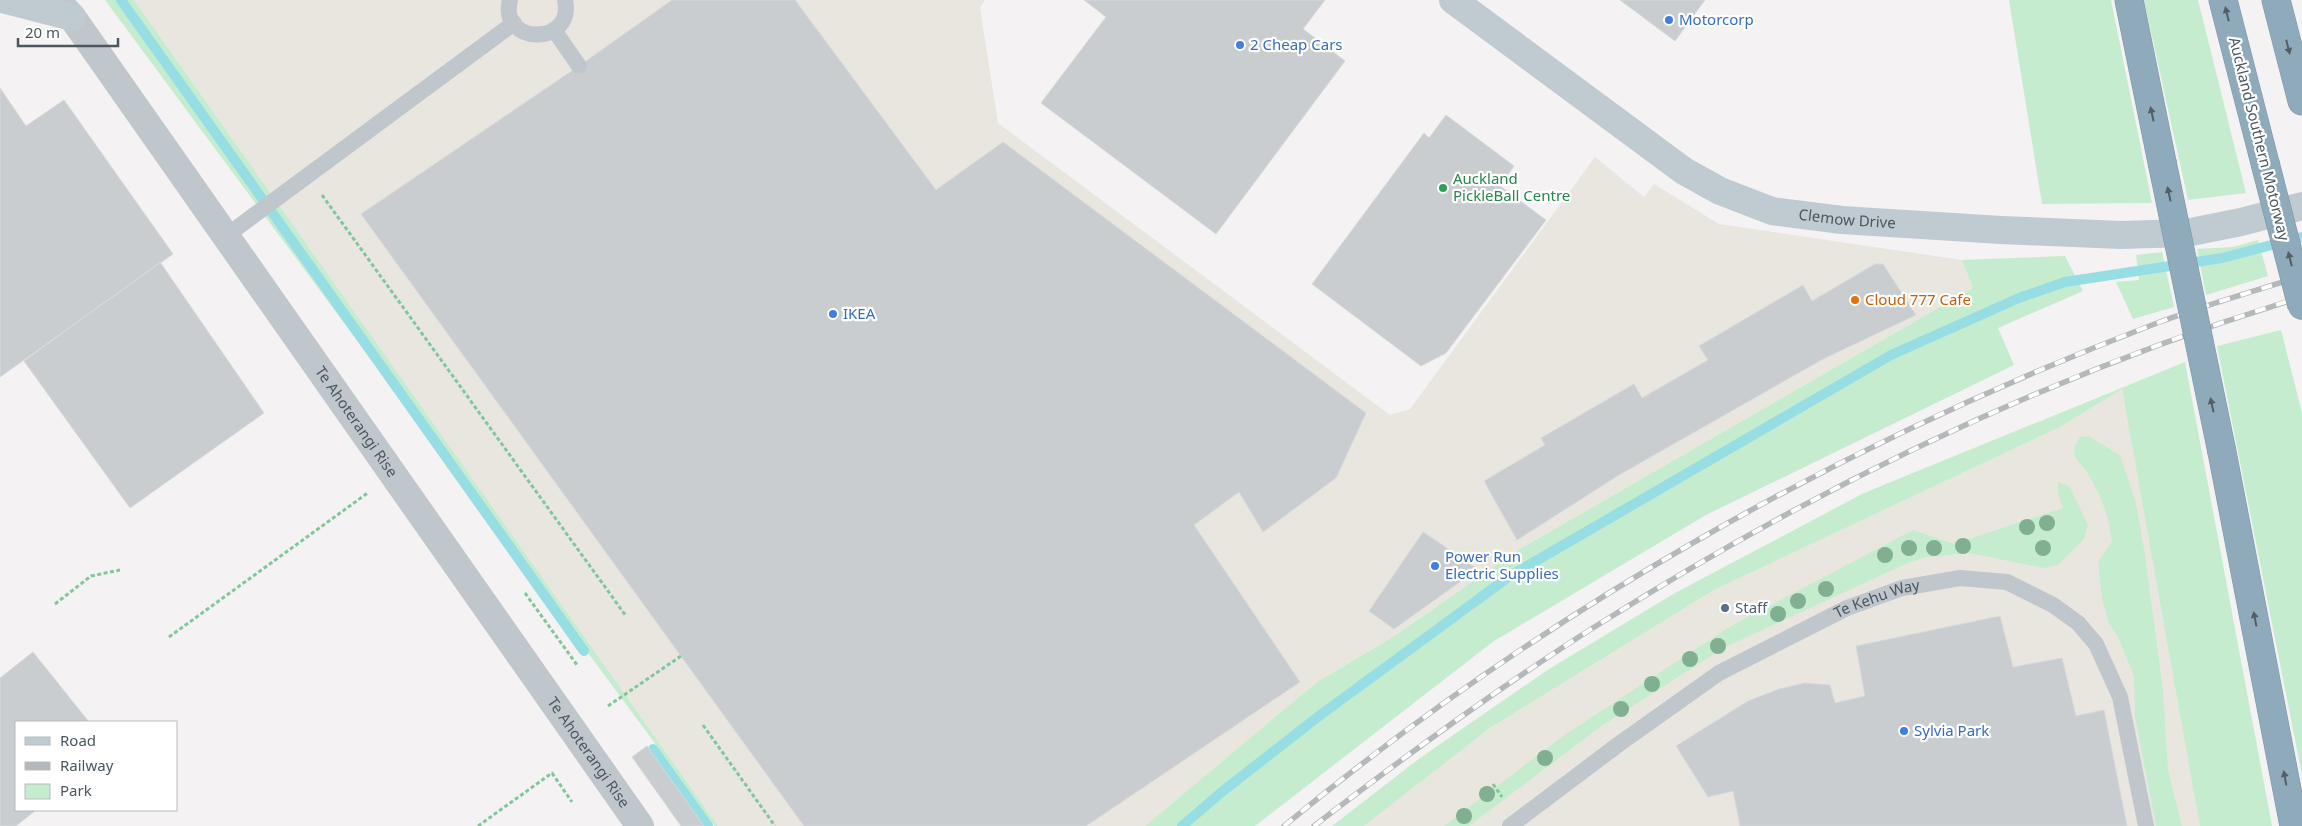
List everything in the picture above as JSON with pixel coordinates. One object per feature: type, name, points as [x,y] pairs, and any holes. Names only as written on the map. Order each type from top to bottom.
[{"type":"highway","points":[[2128,0],[2222,452],[2294,826]]},
{"type":"highway","name":"Auckland Southern Motorway","points":[[2223,0],[2302,306]]},
{"type":"highway","points":[[2276,0],[2302,100]]},
{"type":"main road","points":[[6,0],[64,9]]},
{"type":"main road","name":"Clemow Drive","points":[[1453,0],[1684,171],[1720,192],[1772,211],[1842,220],[2121,235],[2186,233],[2241,222],[2302,206]]},
{"type":"street","points":[[35,0],[64,9]]},
{"type":"street","name":"Te Ahoterangi Rise","points":[[64,9],[226,236],[640,826]]},
{"type":"lane","points":[[510,0],[509,14],[514,23],[520,30],[537,36],[554,30],[565,16],[565,0]]},
{"type":"lane","points":[[226,236],[514,23]]},
{"type":"lane","points":[[554,30],[579,66]]},
{"type":"lane","name":"Te Kehu Way","points":[[1510,826],[1619,744],[1719,673],[1847,608],[1902,588],[1960,578],[2007,582],[2046,601],[2078,623],[2096,644],[2120,697],[2146,826]]},
{"type":"path","points":[[322,194],[626,616]]},
{"type":"path","points":[[169,637],[372,491]]},
{"type":"path","points":[[55,604],[91,576],[120,570]]},
{"type":"path","points":[[525,593],[577,665]]},
{"type":"path","points":[[608,706],[681,656]]},
{"type":"path","points":[[703,725],[775,826]]},
{"type":"path","points":[[478,826],[552,773],[572,802]]},
{"type":"path","points":[[1493,784],[1502,797]]},
{"type":"shaded area","name":"IKEA","points":[[134,0],[985,0],[980,8],[998,123],[1390,415],[1410,409],[1595,157],[1644,197],[1654,184],[1719,224],[1962,260],[1973,288],[1518,550],[1393,637],[1317,682],[1145,826],[718,826]]},
{"type":"shaded area","points":[[2122,389],[2202,826],[1364,826],[1490,728],[1714,590],[2062,426]]},
{"type":"green space","points":[[105,0],[134,0],[718,826],[714,826],[654,742]]},
{"type":"green space","points":[[2009,0],[2111,0],[2152,203],[2042,204]]},
{"type":"green space","points":[[2144,0],[2198,0],[2246,193],[2188,200]]},
{"type":"green space","points":[[2258,240],[2268,276],[2206,295],[2197,249],[2233,247]]},
{"type":"green space","points":[[2162,252],[2174,307],[2133,319],[2116,282],[2139,280],[2136,255]]},
{"type":"green space","points":[[2065,256],[2083,291],[1998,328],[2014,365],[1706,515],[1494,641],[1255,826],[1145,826],[1317,682],[1393,637],[1518,550],[1973,288],[1962,260]]},
{"type":"green space","points":[[2281,330],[2302,413],[2302,775],[2217,346]]},
{"type":"green space","points":[[2185,362],[2272,826],[2200,826],[2122,389],[2062,426],[1714,590],[1490,728],[1364,826],[1332,826],[1420,758],[1549,669],[1675,593],[1864,493]]},
{"type":"green space","points":[[2088,436],[2120,455],[2136,503],[2163,690],[2168,770],[2182,826],[2156,826],[2135,717],[2134,676],[2119,639],[2108,621],[2102,599],[2098,562],[2112,541],[2109,522],[2096,488],[2074,453],[2075,446],[2080,437]]},
{"type":"green space","points":[[2058,482],[2070,487],[2088,525],[2084,539],[2058,565],[2043,568],[1970,553],[1927,557],[1910,562],[1725,647],[1600,727],[1469,826],[1444,826],[1566,734],[1731,626],[1913,530],[1954,544],[2063,508],[2058,495]]},
{"type":"building","name":"IKEA","points":[[672,0],[795,0],[936,190],[1003,142],[1366,413],[1336,478],[1263,532],[1239,492],[1194,525],[1300,682],[1086,826],[804,826],[361,214],[579,66]]},
{"type":"building","points":[[1084,0],[1325,0],[1303,29],[1345,61],[1216,234],[1041,103],[1106,17]]},
{"type":"building","name":"Motorcorp","points":[[1620,0],[1705,0],[1675,41]]},
{"type":"building","points":[[0,88],[26,126],[64,100],[173,254],[0,377]]},
{"type":"building","points":[[1446,115],[1514,166],[1500,186],[1546,220],[1446,353],[1421,366],[1312,284],[1424,133],[1429,138]]},
{"type":"building","points":[[160,262],[264,413],[130,508],[24,361]]},
{"type":"building","points":[[1875,264],[1883,264],[1916,315],[1823,359],[1619,475],[1517,540],[1484,481],[1545,445],[1541,438],[1634,384],[1642,398],[1708,360],[1699,346],[1803,285],[1812,301]]},
{"type":"building","points":[[1423,532],[1478,569],[1394,629],[1369,611]]},
{"type":"building","name":"Sylvia Park","points":[[2000,616],[2013,667],[2062,658],[2076,716],[2104,710],[2127,826],[1740,826],[1733,791],[1708,797],[1676,746],[1748,701],[1779,689],[1805,683],[1830,685],[1835,703],[1865,696],[1856,646]]},
{"type":"building","points":[[33,652],[88,721],[15,721],[15,811],[35,811],[16,826],[0,826],[0,678]]},
{"type":"building","points":[[647,746],[704,826],[681,826],[632,757]]},
{"type":"waterway","points":[[121,0],[584,651]]},
{"type":"waterway","points":[[1182,826],[1223,791],[1319,716],[1510,576],[1891,355],[2019,298],[2065,282],[2222,258],[2302,237]]},
{"type":"waterway","points":[[653,749],[708,826]]},
{"type":"railway","points":[[1284,826],[1383,748],[1485,674],[1590,605],[1697,540],[1808,480],[1920,424],[2035,372],[2170,318],[2302,276]]},
{"type":"railway","points":[[1314,826],[1452,723],[1559,650],[1679,575],[1764,527],[1850,481],[1938,438],[2027,398],[2117,361],[2209,327],[2302,297]]},
{"type":"place","name":"Motorcorp","points":[[1669,20]]},
{"type":"place","name":"2 Cheap Cars","points":[[1240,45]]},
{"type":"place","name":"Auckland PickleBall Centre","points":[[1443,188]]},
{"type":"place","name":"Cloud 777 Cafe","points":[[1855,300]]},
{"type":"place","name":"IKEA","points":[[833,314]]},
{"type":"place","name":"Power Run Electric Supplies","points":[[1435,566]]},
{"type":"place","name":"Staff","points":[[1725,608]]},
{"type":"place","name":"Sylvia Park","points":[[1904,731]]}]
